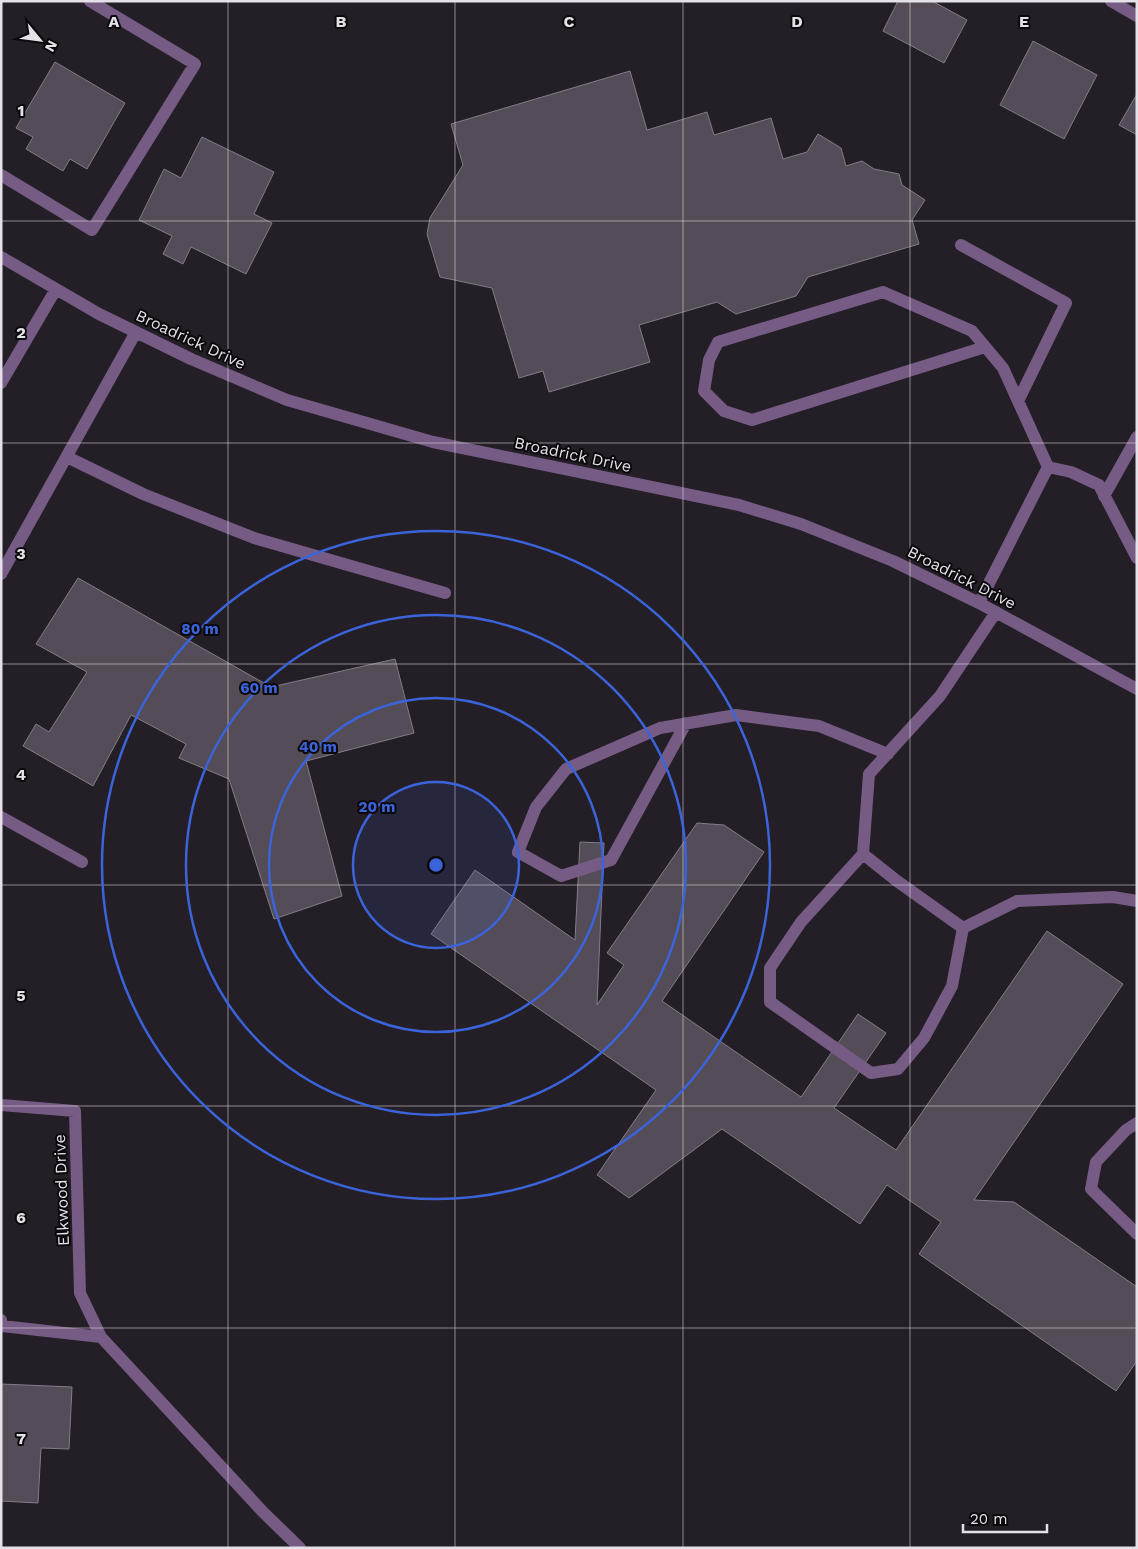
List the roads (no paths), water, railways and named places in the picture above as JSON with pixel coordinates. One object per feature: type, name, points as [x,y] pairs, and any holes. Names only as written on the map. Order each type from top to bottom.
[{"type":"street","points":[[1,175],[92,230],[195,64],[90,1]]},
{"type":"street","points":[[1111,1],[1137,16]]},
{"type":"street","points":[[961,245],[1066,303],[1018,402]]},
{"type":"street","name":"Broadrick Drive","points":[[1,257],[99,314],[191,359],[287,400],[364,424],[433,442],[739,505],[801,524],[893,561],[996,612],[1137,689]]},
{"type":"street","points":[[1,383],[6,362],[56,289]]},
{"type":"street","points":[[985,347],[752,420],[724,411],[704,391],[709,360],[718,342],[883,292],[972,331],[1003,368],[1048,466]]},
{"type":"street","points":[[1,574],[136,332]]},
{"type":"street","points":[[1104,496],[1137,437]]},
{"type":"street","points":[[67,457],[143,494],[254,538],[444,593]]},
{"type":"street","points":[[979,604],[1048,466]]},
{"type":"street","points":[[1048,466],[1071,472],[1099,485],[1137,558]]},
{"type":"street","points":[[963,928],[952,986],[924,1038],[898,1069],[870,1073],[770,1002],[770,968],[800,922],[863,854],[869,774],[940,696],[996,612]]},
{"type":"street","points":[[686,723],[611,860],[561,876],[518,852],[536,807],[566,769],[660,728],[686,723],[736,715],[819,726],[888,754]]},
{"type":"street","points":[[1,817],[82,862]]},
{"type":"street","points":[[863,854],[963,928]]},
{"type":"street","points":[[963,928],[1017,901],[1113,897],[1137,901]]},
{"type":"street","name":"Elkwood Drive","points":[[1,1105],[75,1111],[80,1293],[101,1337],[263,1512],[300,1548]]},
{"type":"street","points":[[1137,1123],[1126,1130],[1096,1162],[1091,1188],[1137,1234]]},
{"type":"street","points":[[1,1320],[2,1326],[101,1337]]}]
